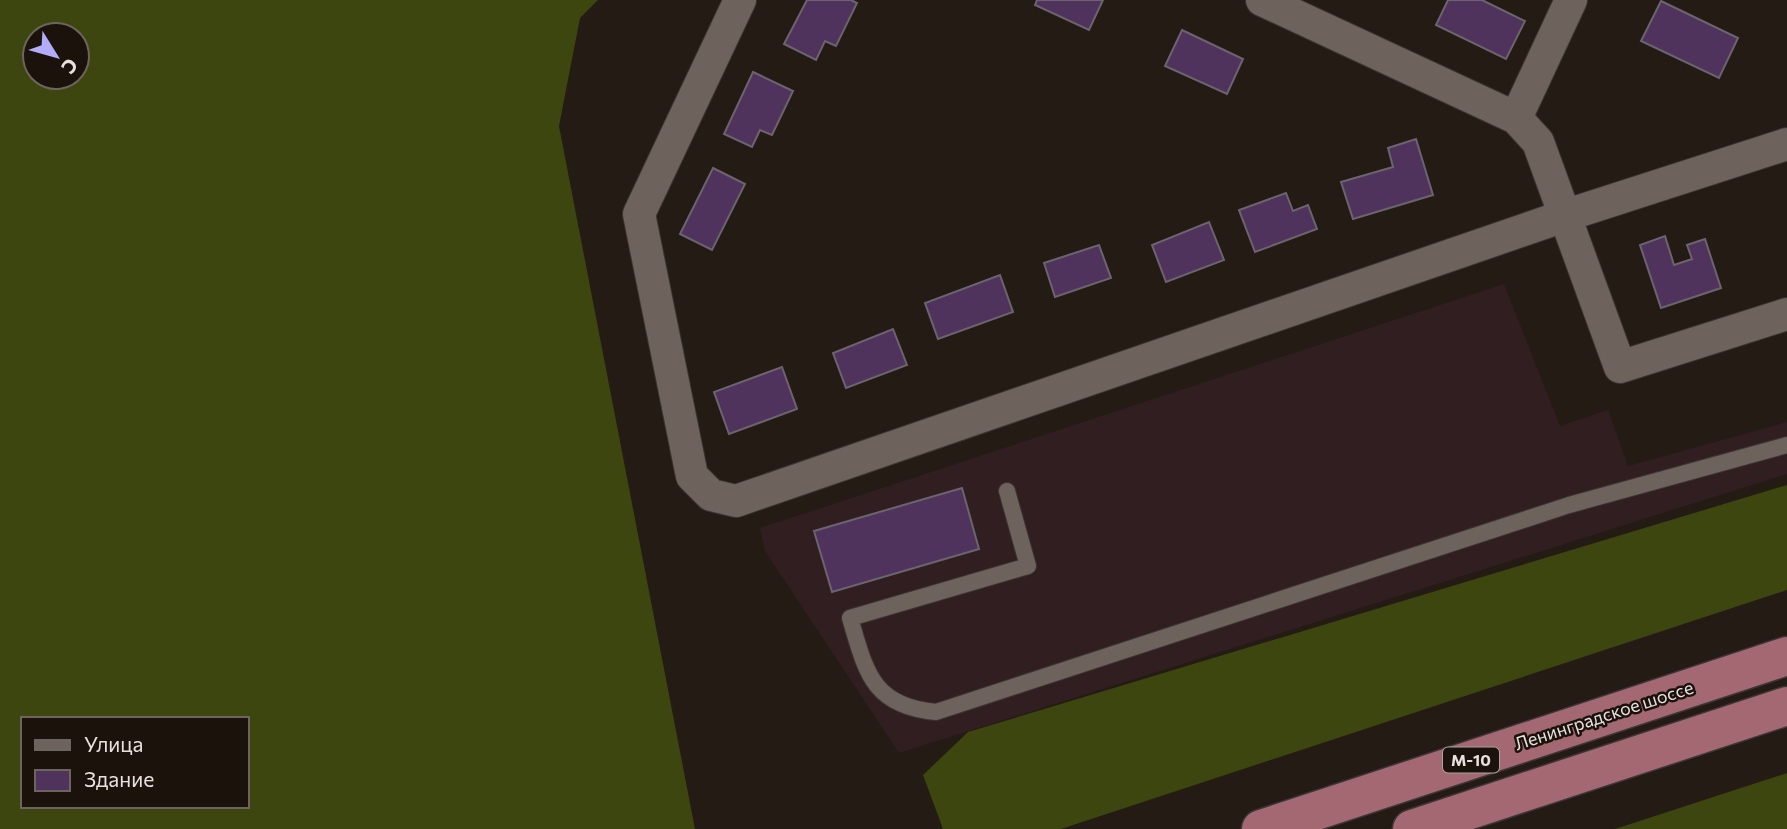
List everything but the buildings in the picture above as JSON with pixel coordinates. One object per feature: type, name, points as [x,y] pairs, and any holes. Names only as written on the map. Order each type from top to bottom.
[{"type":"highway","name":"Ленинградское шоссе","points":[[1261,829],[1787,656]]},
{"type":"highway","points":[[1412,829],[1787,706]]},
{"type":"street","points":[[740,0],[639,214],[692,476],[712,495],[736,500],[1567,215],[1787,144]]},
{"type":"street","points":[[1262,0],[1517,118],[1538,142],[1567,215],[1620,367],[1787,314]]},
{"type":"street","points":[[1517,118],[1571,0]]},
{"type":"lane","points":[[1007,491],[1028,566],[850,618],[866,671],[884,694],[909,709],[936,712],[1569,505],[1787,445]]},
{"type":"shaded area","points":[[1504,284],[1560,426],[1608,410],[1628,466],[1787,422],[1787,474],[899,753],[765,551],[760,528]]},
{"type":"green space","points":[[0,0],[598,0],[580,18],[559,126],[695,829],[0,829]]},
{"type":"green space","points":[[1787,485],[1787,590],[1061,829],[943,829],[923,775],[968,732]]},
{"type":"green space","points":[[1787,773],[1787,829],[1615,829]]}]
